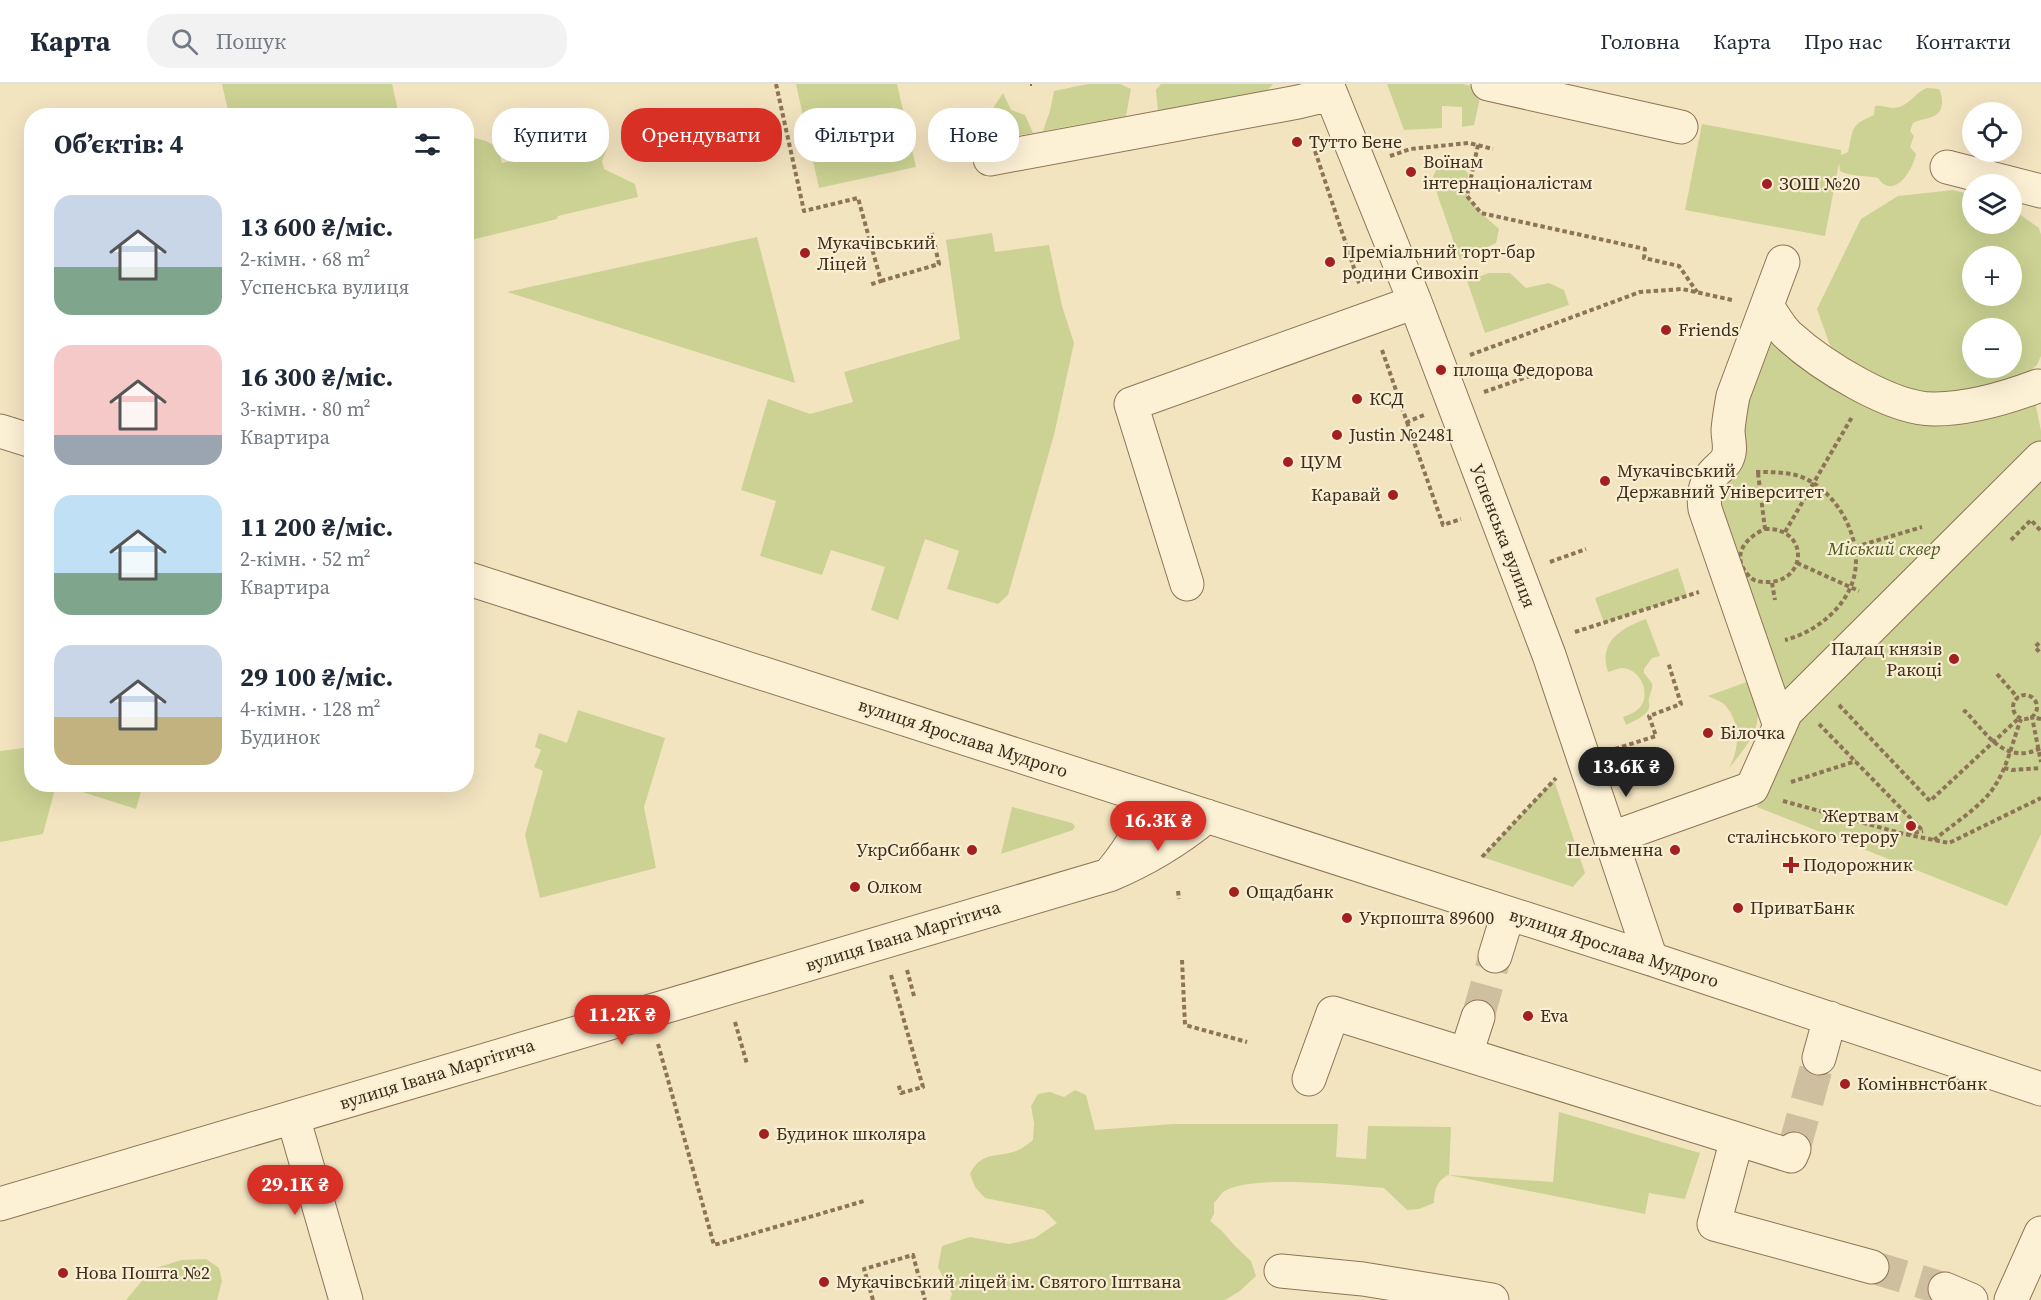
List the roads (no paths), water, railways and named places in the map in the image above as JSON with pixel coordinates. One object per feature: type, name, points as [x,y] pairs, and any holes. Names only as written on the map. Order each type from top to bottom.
[{"type":"street","points":[[1488,84],[1682,127]]},
{"type":"street","points":[[1019,154],[1298,102],[1333,98]]},
{"type":"street","name":"Успенська вулиця","points":[[1333,98],[1415,302],[1546,649],[1594,751],[1612,838],[1652,958]]},
{"type":"street","points":[[1947,167],[2041,190]]},
{"type":"street","points":[[1783,262],[1733,396],[1728,432],[1730,446],[1727,458],[1713,474],[1703,498],[1705,509],[1738,579],[1788,713]]},
{"type":"street","points":[[1187,584],[1131,404],[1415,302]]},
{"type":"street","points":[[1761,320],[1788,335],[1861,386],[1904,404],[1934,410],[1972,405],[2040,388]]},
{"type":"street","points":[[0,432],[24,439]]},
{"type":"street","points":[[1612,838],[1756,790],[1788,713],[2041,458]]},
{"type":"street","name":"вулиця Ярослава Мудрого","points":[[474,581],[1508,914],[1652,958],[2041,1089]]},
{"type":"street","points":[[1108,875],[1130,849],[1153,799]]},
{"type":"street","name":"вулиця Івана Маргітича","points":[[0,1204],[1108,875],[1164,848],[1207,816]]},
{"type":"street","points":[[1495,956],[1508,914]]},
{"type":"street","points":[[1309,1079],[1332,1013],[1791,1156],[1794,1149]]},
{"type":"street","points":[[1466,1054],[1478,1017]]},
{"type":"street","points":[[1819,1058],[1830,1018]]},
{"type":"street","points":[[293,1117],[346,1300]]},
{"type":"street","points":[[1737,1139],[1714,1224],[1872,1267]]},
{"type":"street","points":[[2011,1300],[2041,1233]]},
{"type":"street","points":[[1281,1271],[1363,1279],[1492,1300]]},
{"type":"tunnel","points":[[1478,1017],[1495,956]]},
{"type":"tunnel","points":[[1794,1149],[1819,1058]]},
{"type":"tunnel","points":[[1872,1267],[1945,1289]]},
{"type":"place","name":"Тутто Бене","points":[[1297,142]]},
{"type":"place","name":"Воїнам інтернаціоналістам","points":[[1411,172]]},
{"type":"place","name":"ЗОШ №20","points":[[1767,184]]},
{"type":"place","name":"Мукачівський Ліцей","points":[[805,253]]},
{"type":"place","name":"Преміальний торт-бар родини Сивохіп","points":[[1330,262]]},
{"type":"place","name":"Friends","points":[[1666,330]]},
{"type":"place","name":"площа Федорова","points":[[1441,370]]},
{"type":"place","name":"КСД","points":[[1357,399]]},
{"type":"place","name":"Justin №2481","points":[[1337,435]]},
{"type":"place","name":"ЦУМ","points":[[1288,462]]},
{"type":"place","name":"Мукачівський Державний Університет","points":[[1605,481]]},
{"type":"place","name":"Каравай","points":[[1393,495]]},
{"type":"place","name":"Палац князів Ракоці","points":[[1954,659]]},
{"type":"place","name":"Білочка","points":[[1708,733]]},
{"type":"place","name":"Жертвам сталінського терору","points":[[1911,826]]},
{"type":"place","name":"УкрСиббанк","points":[[972,850]]},
{"type":"place","name":"Пельменна","points":[[1675,850]]},
{"type":"place","name":"Подорожник","points":[[1791,865]]},
{"type":"place","name":"Олком","points":[[855,887]]},
{"type":"place","name":"Ощадбанк","points":[[1234,892]]},
{"type":"place","name":"ПриватБанк","points":[[1738,908]]},
{"type":"place","name":"Укрпошта 89600","points":[[1347,918]]},
{"type":"place","name":"Eva","points":[[1528,1016]]},
{"type":"place","name":"Комінвнстбанк","points":[[1845,1084]]},
{"type":"place","name":"Будинок школяра","points":[[764,1134]]},
{"type":"place","name":"Нова Пошта №2","points":[[63,1273]]},
{"type":"place","name":"Мукачівський ліцей ім. Святого Іштвана","points":[[824,1282]]},
{"type":"park label","name":"Міський сквер","points":[[1884,549]]}]
